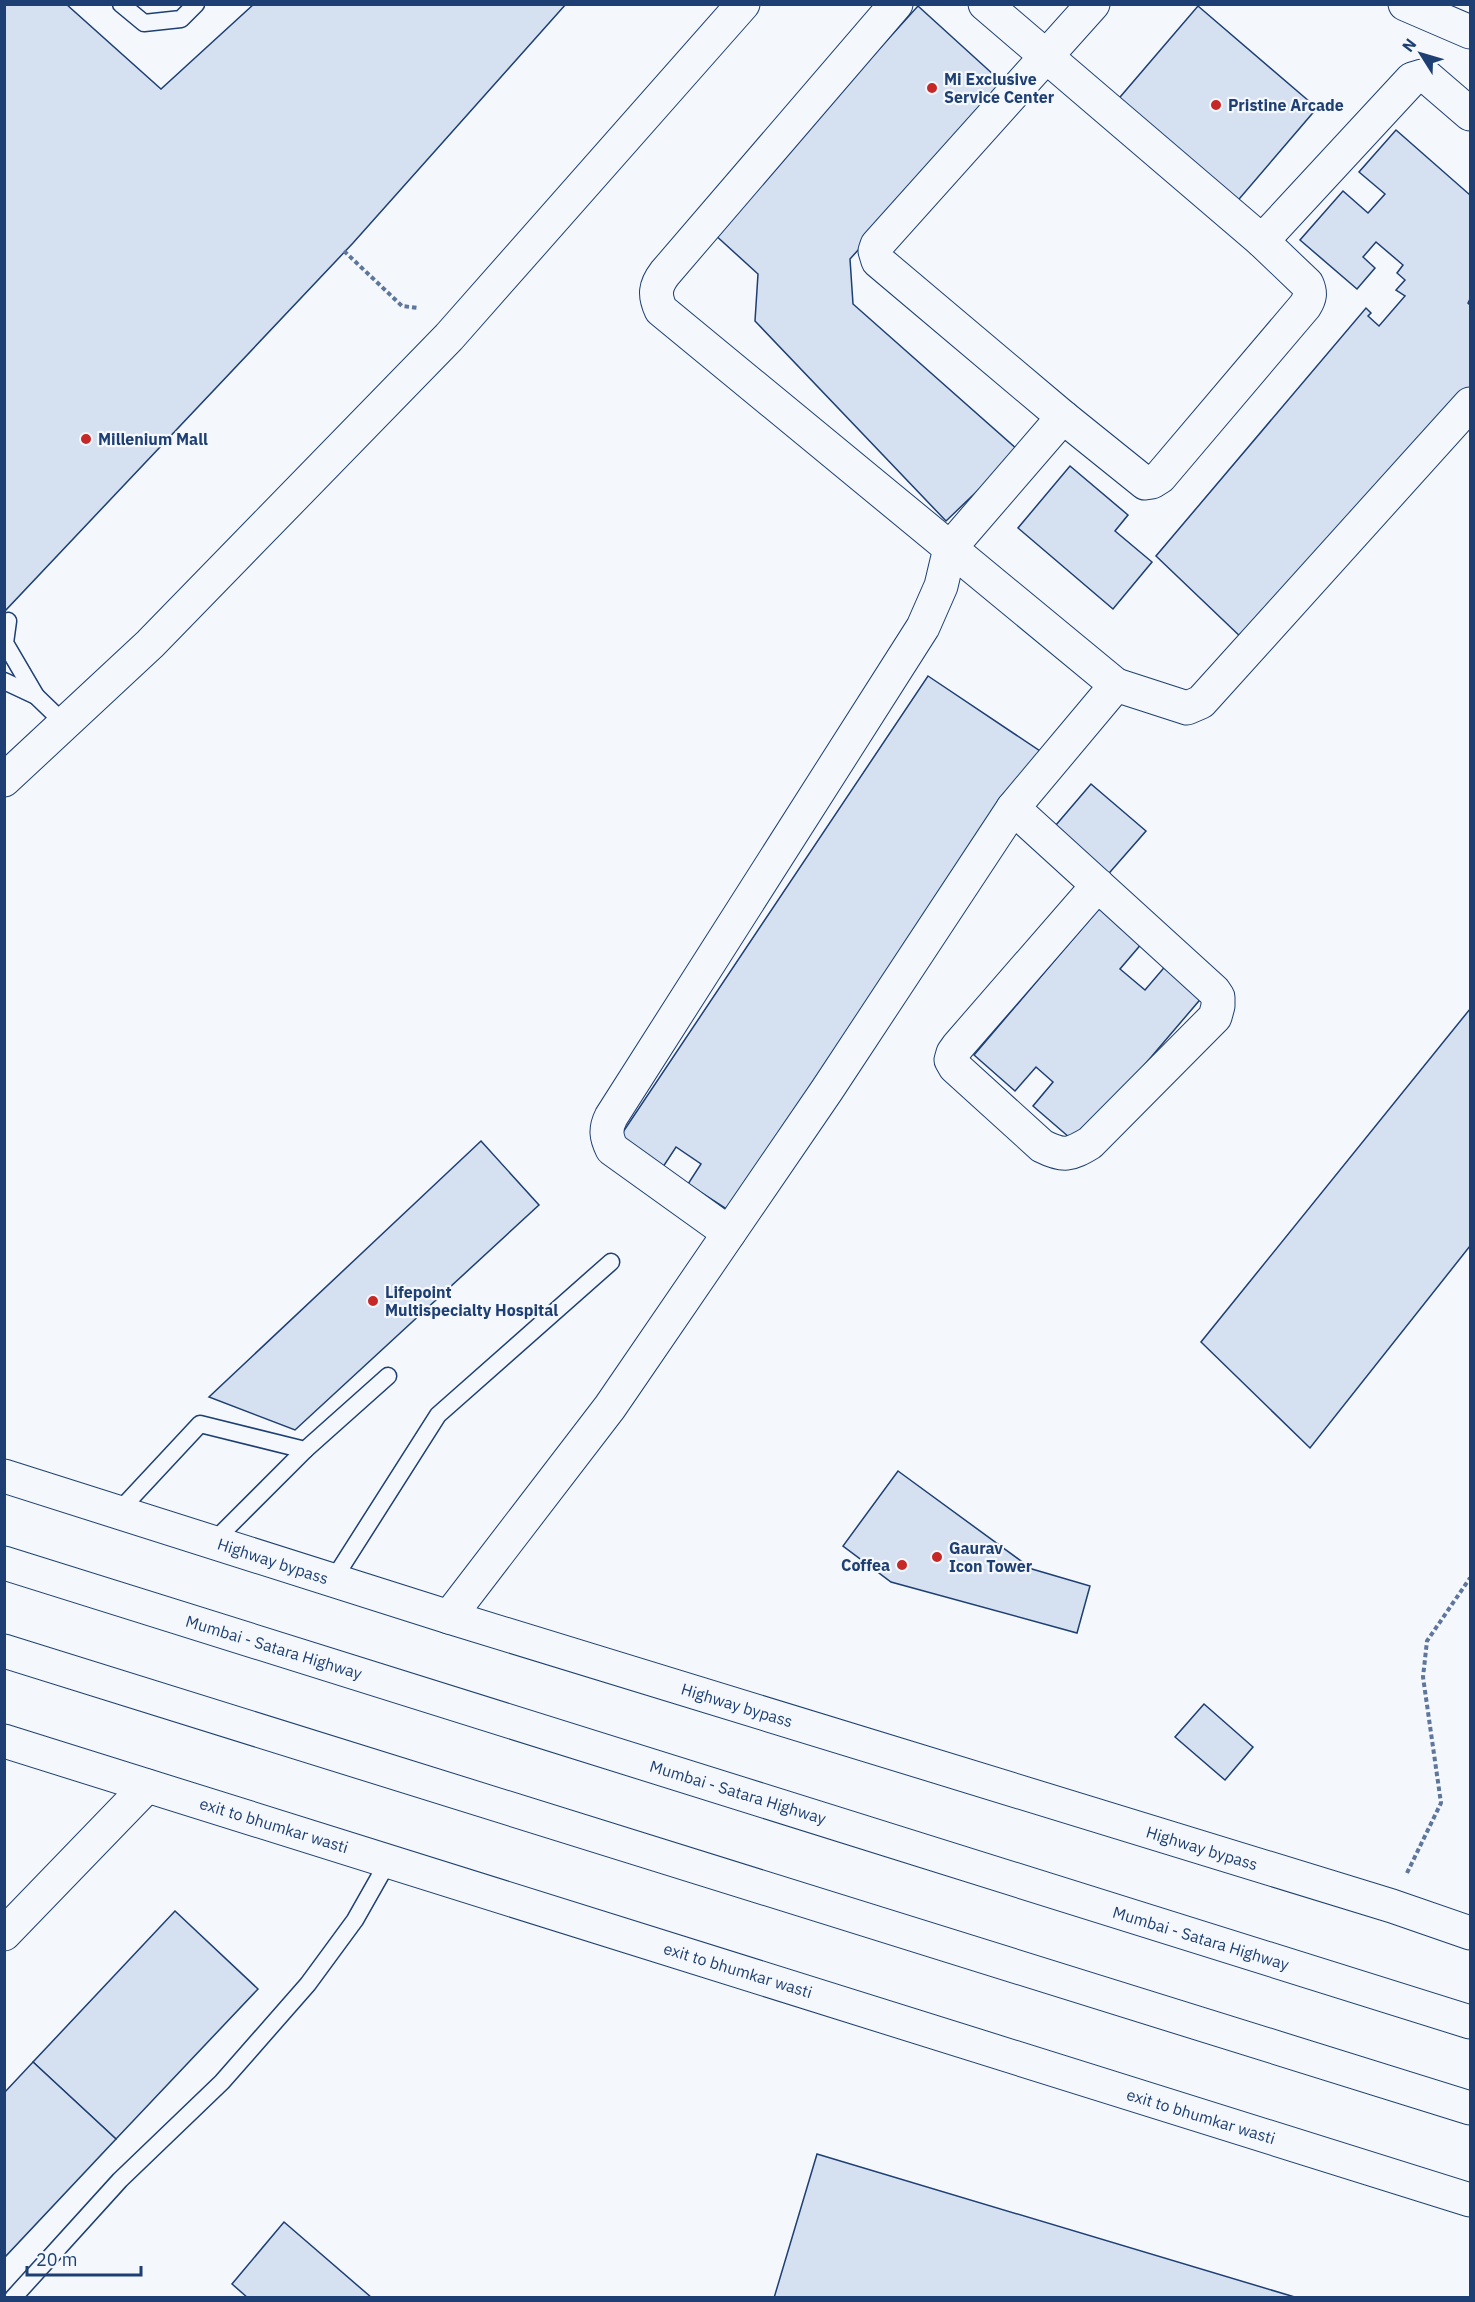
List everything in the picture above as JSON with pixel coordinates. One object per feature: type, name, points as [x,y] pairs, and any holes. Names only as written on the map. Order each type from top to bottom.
[{"type":"main road","points":[[4,780],[150,644],[449,337],[743,4]]},
{"type":"main road","points":[[896,4],[665,273],[658,282],[655,293],[661,310],[1116,685],[1187,708],[1201,702],[1470,404]]},
{"type":"main road","points":[[985,4],[1047,56],[1262,241],[1307,284],[1310,290],[1310,298],[1305,306],[1160,477],[1145,483],[878,261],[874,251],[877,245],[1047,56],[1093,4]]},
{"type":"main road","points":[[1405,4],[1470,32]]},
{"type":"main road","points":[[1262,241],[1412,79],[1426,77],[1470,114]]},
{"type":"main road","points":[[729,1233],[612,1149],[607,1139],[606,1127],[922,627],[941,586],[950,548],[1063,417]]},
{"type":"main road","points":[[449,1617],[610,1407],[827,1090],[1013,808],[1116,685]]},
{"type":"main road","points":[[1013,808],[1098,885],[1214,991],[1218,997],[1215,1017],[1090,1143],[1073,1154],[1056,1153],[1042,1146],[955,1067],[951,1060],[958,1046],[1098,885]]},
{"type":"main road","name":"Highway bypass","points":[[4,1476],[449,1617],[1392,1906],[1470,1933]]},
{"type":"main road","name":"Mumbai - Satara Highway","points":[[4,1563],[1470,2022]]},
{"type":"main road","points":[[4,1651],[1470,2108]]},
{"type":"main road","name":"exit to bhumkar wasti","points":[[4,1741],[1470,2200]]},
{"type":"main road","points":[[4,1934],[147,1786]]},
{"type":"lane","points":[[121,4],[144,23],[181,19],[196,4]]},
{"type":"lane","points":[[8,621],[5,643],[36,696],[65,724]]},
{"type":"lane","points":[[4,681],[36,696]]},
{"type":"lane","points":[[333,1580],[438,1415],[611,1262]]},
{"type":"lane","points":[[213,1542],[305,1450],[388,1376]]},
{"type":"lane","points":[[118,1512],[200,1424],[305,1450]]},
{"type":"lane","points":[[13,2298],[120,2180],[222,2082],[308,1984],[356,1920],[389,1860]]},
{"type":"path","points":[[344,251],[402,306],[418,308]]},
{"type":"path","points":[[1392,1906],[1441,1803],[1423,1677],[1427,1641],[1470,1578]]},
{"type":"building","name":"Millenium Mall","points":[[4,4],[66,4],[161,89],[254,4],[566,4],[353,243],[4,612]]},
{"type":"building","points":[[918,6],[1006,86],[850,259],[853,304],[1019,451],[946,521],[755,321],[758,274],[713,233]]},
{"type":"building","name":"Pristine Arcade","points":[[1198,6],[1317,108],[1234,205],[1115,103]]},
{"type":"building","points":[[1396,130],[1470,195],[1470,299],[1468,303],[1470,305],[1470,400],[1245,641],[1156,556],[1366,308],[1371,313],[1368,316],[1379,326],[1405,296],[1396,290],[1405,280],[1397,273],[1403,265],[1376,242],[1363,257],[1375,268],[1357,289],[1300,240],[1343,191],[1368,213],[1385,194],[1359,172]]},
{"type":"building","points":[[1070,466],[1128,515],[1115,531],[1152,562],[1113,609],[1018,528]]},
{"type":"building","points":[[928,676],[1040,751],[731,1212],[688,1184],[701,1164],[676,1147],[663,1167],[619,1138]]},
{"type":"building","points":[[1091,784],[1146,831],[1104,879],[1050,832]]},
{"type":"building","points":[[1101,906],[1143,942],[1120,969],[1145,990],[1168,963],[1204,995],[1077,1144],[1033,1106],[1053,1082],[1036,1067],[1015,1091],[974,1055]]},
{"type":"building","points":[[1470,1009],[1470,1246],[1310,1448],[1201,1342]]},
{"type":"building","name":"Lifepoint Multispecialty Hospital","points":[[481,1141],[539,1205],[295,1430],[209,1397]]},
{"type":"building","name":"Gaurav Icon Tower","points":[[898,1471],[1032,1569],[1090,1586],[1077,1633],[891,1582],[843,1546]]},
{"type":"building","points":[[1204,1704],[1253,1747],[1225,1780],[1175,1737]]},
{"type":"building","points":[[175,1911],[258,1989],[116,2139],[33,2062]]},
{"type":"building","points":[[33,2062],[116,2139],[4,2258],[4,2093]]},
{"type":"building","points":[[817,2154],[1298,2298],[774,2298]]},
{"type":"building","points":[[284,2222],[372,2298],[248,2298],[232,2284]]},
{"type":"place","name":"Mi Exclusive Service Center","points":[[932,88]]},
{"type":"place","name":"Pristine Arcade","points":[[1216,105]]},
{"type":"place","name":"Millenium Mall","points":[[86,439]]},
{"type":"place","name":"Lifepoint Multispecialty Hospital","points":[[373,1301]]},
{"type":"place","name":"Gaurav Icon Tower","points":[[937,1557]]},
{"type":"place","name":"Coffea","points":[[902,1565]]}]
